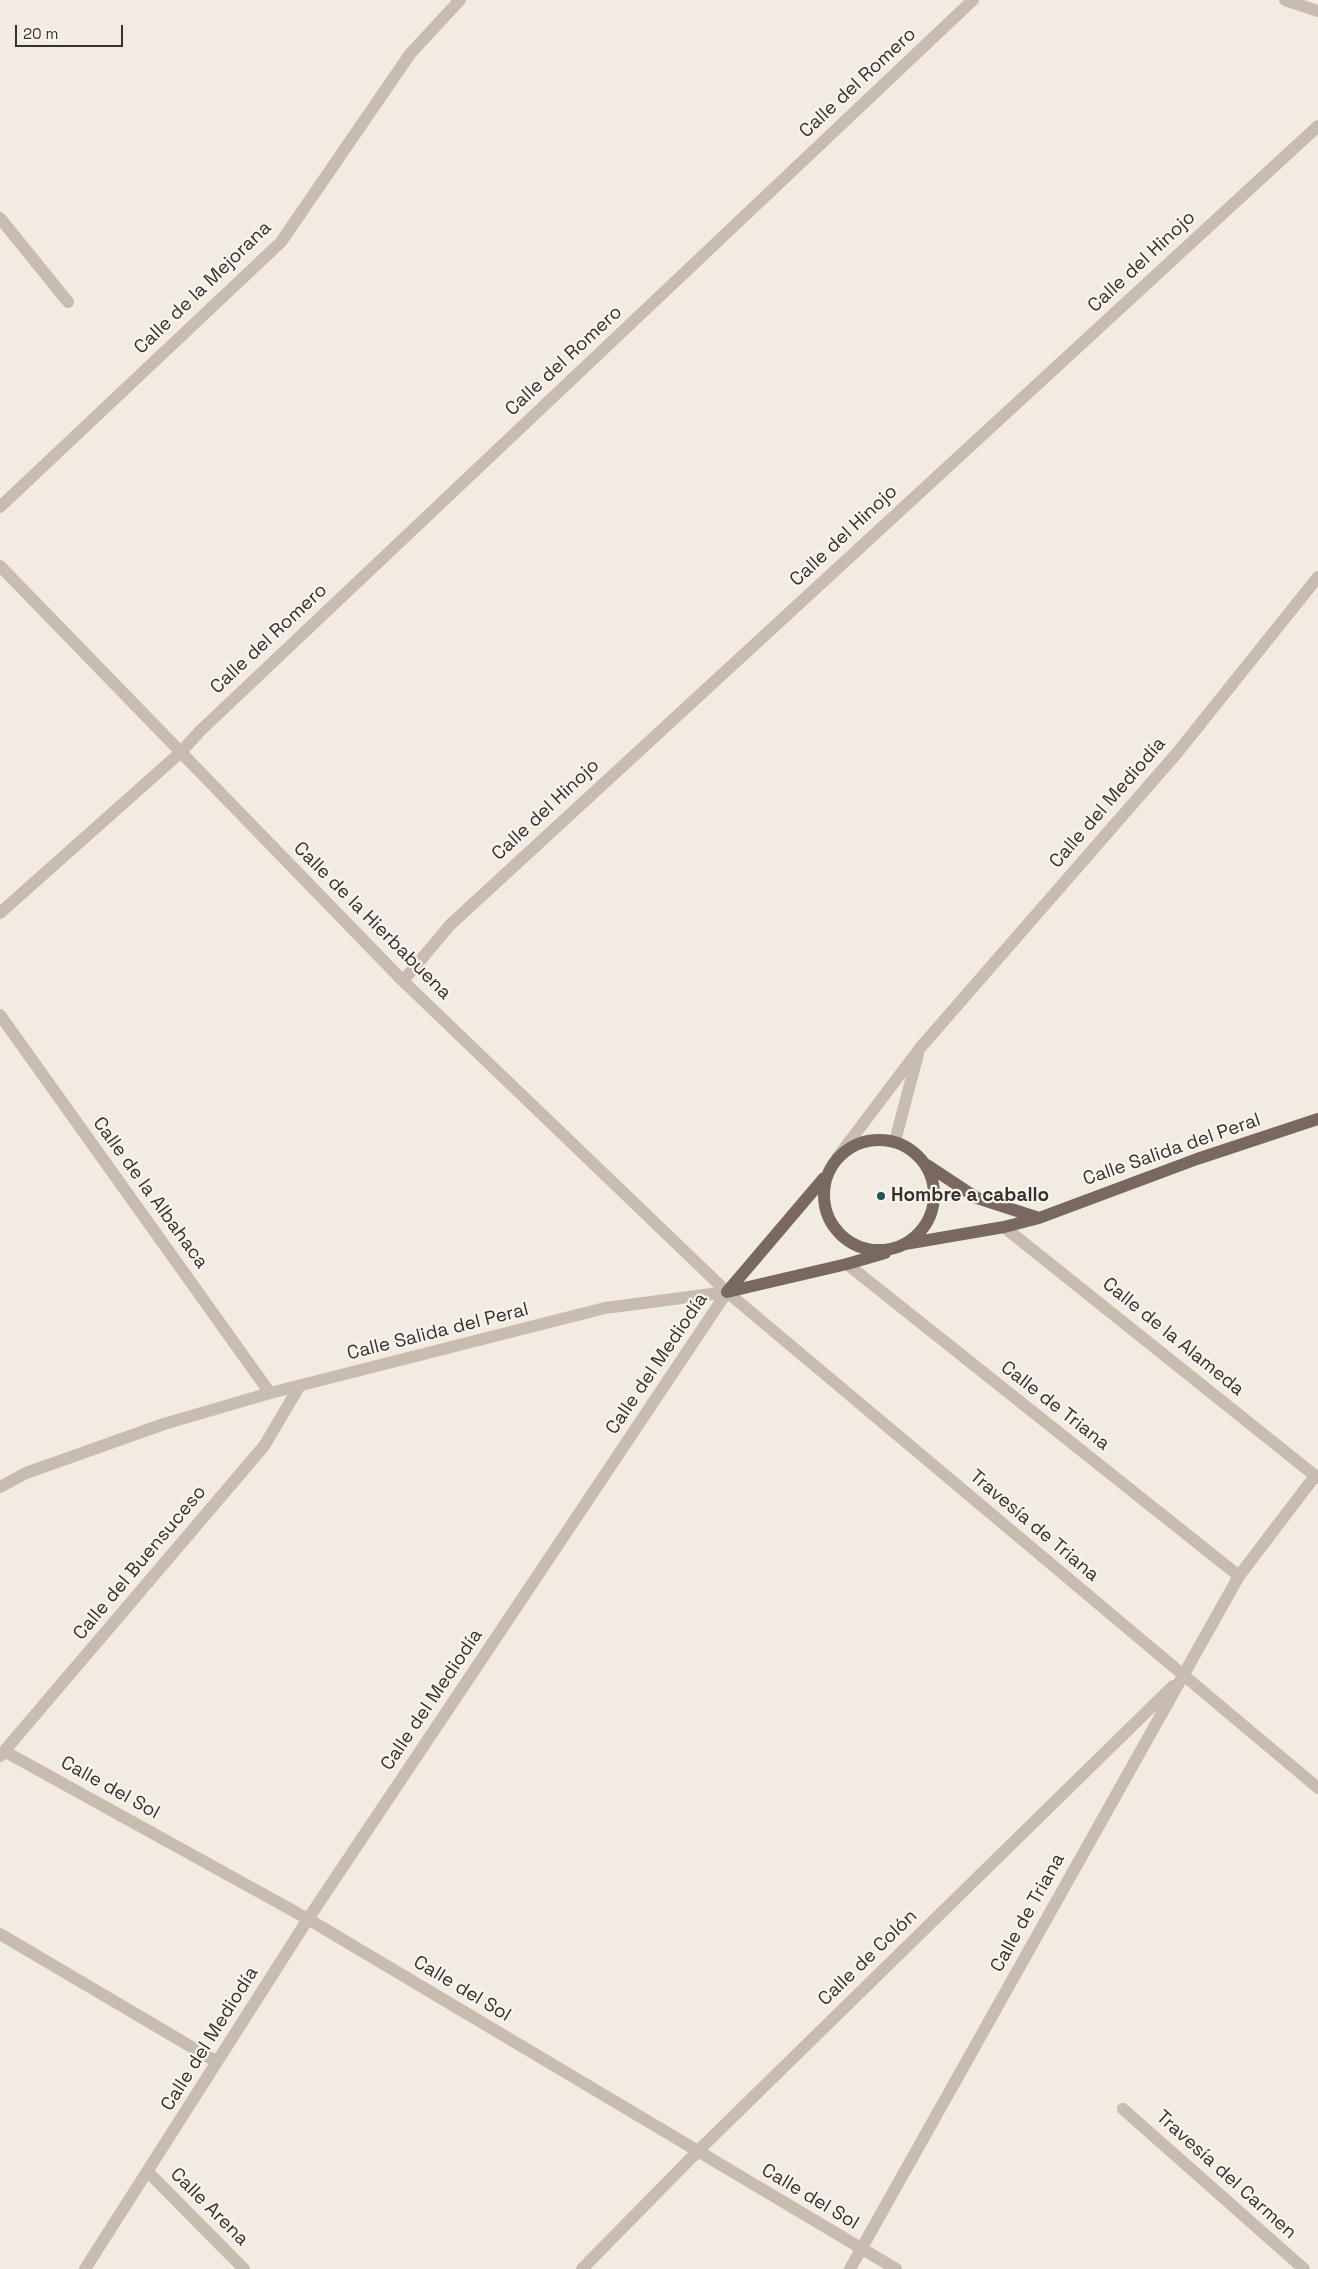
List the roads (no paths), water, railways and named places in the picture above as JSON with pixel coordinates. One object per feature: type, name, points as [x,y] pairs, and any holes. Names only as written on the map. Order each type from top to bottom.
[{"type":"main road","name":"Calle Salida del Peral","points":[[727,1292],[848,1264],[900,1247],[1004,1227],[1039,1218],[1197,1159],[1318,1120]]},
{"type":"main road","points":[[927,1164],[936,1198],[925,1230],[900,1247],[860,1248],[832,1226],[823,1191],[834,1163],[864,1141],[895,1141],[977,1198],[1039,1218]]},
{"type":"main road","name":"Calle del Mediodía","points":[[727,1292],[834,1163]]},
{"type":"street","name":"Calle de la Mejorana","points":[[0,507],[281,242],[410,54],[460,0]]},
{"type":"street","name":"Calle del Romero","points":[[0,913],[181,752],[200,731],[973,0]]},
{"type":"street","points":[[1285,0],[1318,12]]},
{"type":"street","name":"Calle del Hinojo","points":[[403,981],[450,924],[1318,126]]},
{"type":"street","points":[[0,218],[68,302]]},
{"type":"street","name":"Calle de la Hierbabuena","points":[[0,566],[403,981],[727,1292]]},
{"type":"street","name":"Calle del Mediodía","points":[[834,1163],[920,1048],[1177,753],[1318,577]]},
{"type":"street","name":"Calle de la Albahaca","points":[[0,1015],[270,1393]]},
{"type":"street","name":"Calle del Mediodía","points":[[895,1141],[920,1048]]},
{"type":"street","name":"Calle de la Alameda","points":[[1004,1227],[1317,1477]]},
{"type":"street","name":"Calle de Triana","points":[[848,1264],[1239,1576]]},
{"type":"street","name":"Calle del Mediodía","points":[[84,2269],[148,2172],[308,1919],[727,1292]]},
{"type":"street","name":"Calle Salida del Peral","points":[[0,1487],[26,1473],[164,1424],[270,1393],[605,1308],[727,1292]]},
{"type":"street","name":"Travesía de Triana","points":[[727,1292],[1318,1788]]},
{"type":"street","name":"Calle del Buensuceso","points":[[2,1754],[264,1446],[298,1387]]},
{"type":"street","name":"Calle de Triana","points":[[850,2269],[1239,1576],[1317,1477]]},
{"type":"street","name":"Calle de Colón","points":[[582,2269],[698,2151],[1183,1676]]},
{"type":"street","name":"Calle del Sol","points":[[2,1754],[308,1919],[896,2269]]},
{"type":"street","points":[[0,1934],[217,2062]]},
{"type":"street","name":"Travesía del Carmen","points":[[1124,2109],[1304,2269]]},
{"type":"street","name":"Calle Arena","points":[[148,2172],[244,2269]]},
{"type":"place","name":"Hombre a caballo","points":[[881,1196]]}]
